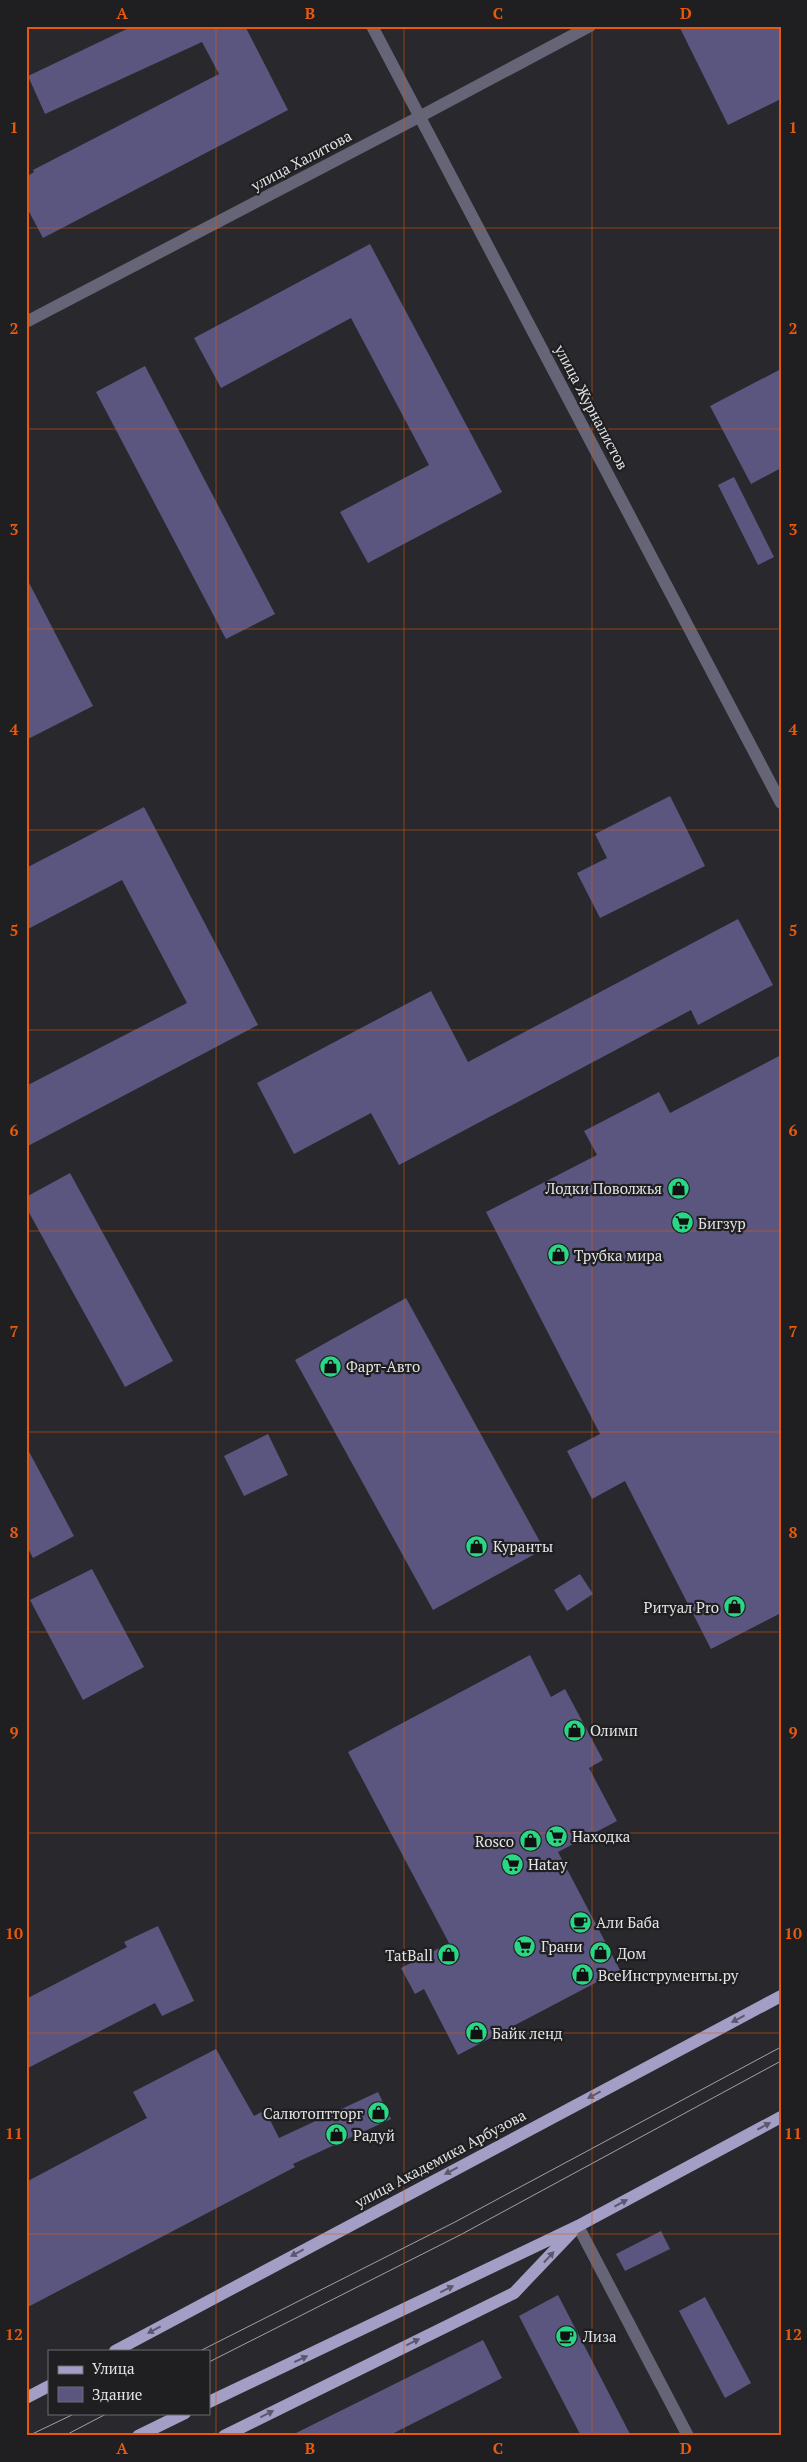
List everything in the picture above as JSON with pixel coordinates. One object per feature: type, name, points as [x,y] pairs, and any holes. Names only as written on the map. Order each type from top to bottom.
[{"type":"main road","name":"улица Академика Арбузова","points":[[117,2350],[781,1996]]},
{"type":"main road","points":[[210,2402],[578,2226],[781,2117]]},
{"type":"main road","points":[[224,2436],[514,2293],[578,2226]]},
{"type":"main road","points":[[26,2398],[48,2387]]},
{"type":"main road","points":[[138,2436],[183,2414]]},
{"type":"street","name":"улица Журналистов","points":[[372,26],[781,803]]},
{"type":"street","name":"улица Халитова","points":[[26,322],[590,26]]},
{"type":"street","points":[[578,2226],[688,2436]]},
{"type":"building","points":[[133,26],[245,26],[288,110],[43,238],[26,206],[26,177],[34,172],[33,170],[219,74],[202,42],[45,114],[28,76]]},
{"type":"building","points":[[679,26],[781,26],[781,99],[728,125]]},
{"type":"building","points":[[370,244],[502,492],[368,563],[340,512],[429,465],[351,318],[221,388],[194,338]]},
{"type":"building","points":[[145,366],[275,614],[226,639],[96,392]]},
{"type":"building","points":[[781,369],[781,468],[751,484],[710,406]]},
{"type":"building","points":[[734,477],[774,557],[758,565],[718,485]]},
{"type":"building","points":[[26,577],[93,706],[26,740]]},
{"type":"building","points":[[670,796],[705,866],[600,918],[577,873],[607,858],[595,834]]},
{"type":"building","points":[[144,807],[258,1025],[26,1147],[26,1086],[187,1003],[122,880],[26,930],[26,868]]},
{"type":"building","points":[[738,919],[773,985],[698,1025],[691,1010],[399,1165],[371,1113],[294,1154],[257,1083],[431,991],[468,1062]]},
{"type":"building","points":[[781,1055],[781,1613],[711,1649],[625,1481],[592,1499],[567,1451],[600,1434],[486,1212],[597,1155],[584,1131],[659,1092],[670,1113]]},
{"type":"building","points":[[70,1173],[173,1361],[125,1387],[26,1207],[26,1197]]},
{"type":"building","points":[[406,1298],[544,1549],[433,1610],[295,1360]]},
{"type":"building","points":[[268,1434],[288,1475],[244,1496],[224,1456]]},
{"type":"building","points":[[26,1446],[74,1536],[33,1558],[26,1545]]},
{"type":"building","points":[[92,1569],[144,1667],[83,1700],[30,1600]]},
{"type":"building","points":[[580,1574],[593,1594],[567,1611],[554,1590]]},
{"type":"building","points":[[530,1655],[551,1697],[565,1689],[603,1760],[589,1768],[617,1821],[558,1852],[620,1970],[458,2055],[424,1989],[415,1994],[401,1968],[449,1943],[348,1752]]},
{"type":"building","points":[[158,1926],[194,2001],[162,2016],[155,2003],[26,2069],[26,1999],[127,1947],[124,1942]]},
{"type":"building","points":[[216,2049],[254,2116],[265,2110],[279,2138],[378,2092],[391,2119],[293,2164],[295,2167],[26,2308],[26,2182],[147,2118],[133,2092]]},
{"type":"building","points":[[661,2231],[670,2249],[625,2271],[616,2254]]},
{"type":"building","points":[[558,2295],[631,2436],[581,2436],[519,2316]]},
{"type":"building","points":[[705,2297],[751,2383],[725,2398],[679,2311]]},
{"type":"building","points":[[483,2340],[502,2378],[388,2436],[290,2436]]},
{"type":"tram line","points":[[202,2350],[455,2222],[781,2047]]},
{"type":"tram line","points":[[210,2361],[462,2234],[781,2061]]},
{"type":"tram line","points":[[28,2436],[74,2414]]},
{"type":"tram line","points":[[64,2436],[106,2414]]},
{"type":"place","name":"Лодки Поволжья","points":[[678,1188]]},
{"type":"place","name":"Бигзур","points":[[682,1223]]},
{"type":"place","name":"Трубка мира","points":[[558,1255]]},
{"type":"place","name":"Фарт-Авто","points":[[330,1366]]},
{"type":"place","name":"Куранты","points":[[477,1546]]},
{"type":"place","name":"Ритуал Pro","points":[[735,1607]]},
{"type":"place","name":"Олимп","points":[[574,1730]]},
{"type":"place","name":"Находка","points":[[556,1836]]},
{"type":"place","name":"Rosco","points":[[530,1841]]},
{"type":"place","name":"Hatay","points":[[512,1864]]},
{"type":"place","name":"Али Баба","points":[[580,1922]]},
{"type":"place","name":"Грани","points":[[525,1946]]},
{"type":"place","name":"Дом","points":[[601,1953]]},
{"type":"place","name":"TatBall","points":[[449,1955]]},
{"type":"place","name":"ВсеИнструменты.ру","points":[[582,1975]]},
{"type":"place","name":"Байк ленд","points":[[476,2033]]},
{"type":"place","name":"Салютоптторг","points":[[379,2113]]},
{"type":"place","name":"Радуй","points":[[337,2135]]},
{"type":"place","name":"Лиза","points":[[567,2336]]}]
